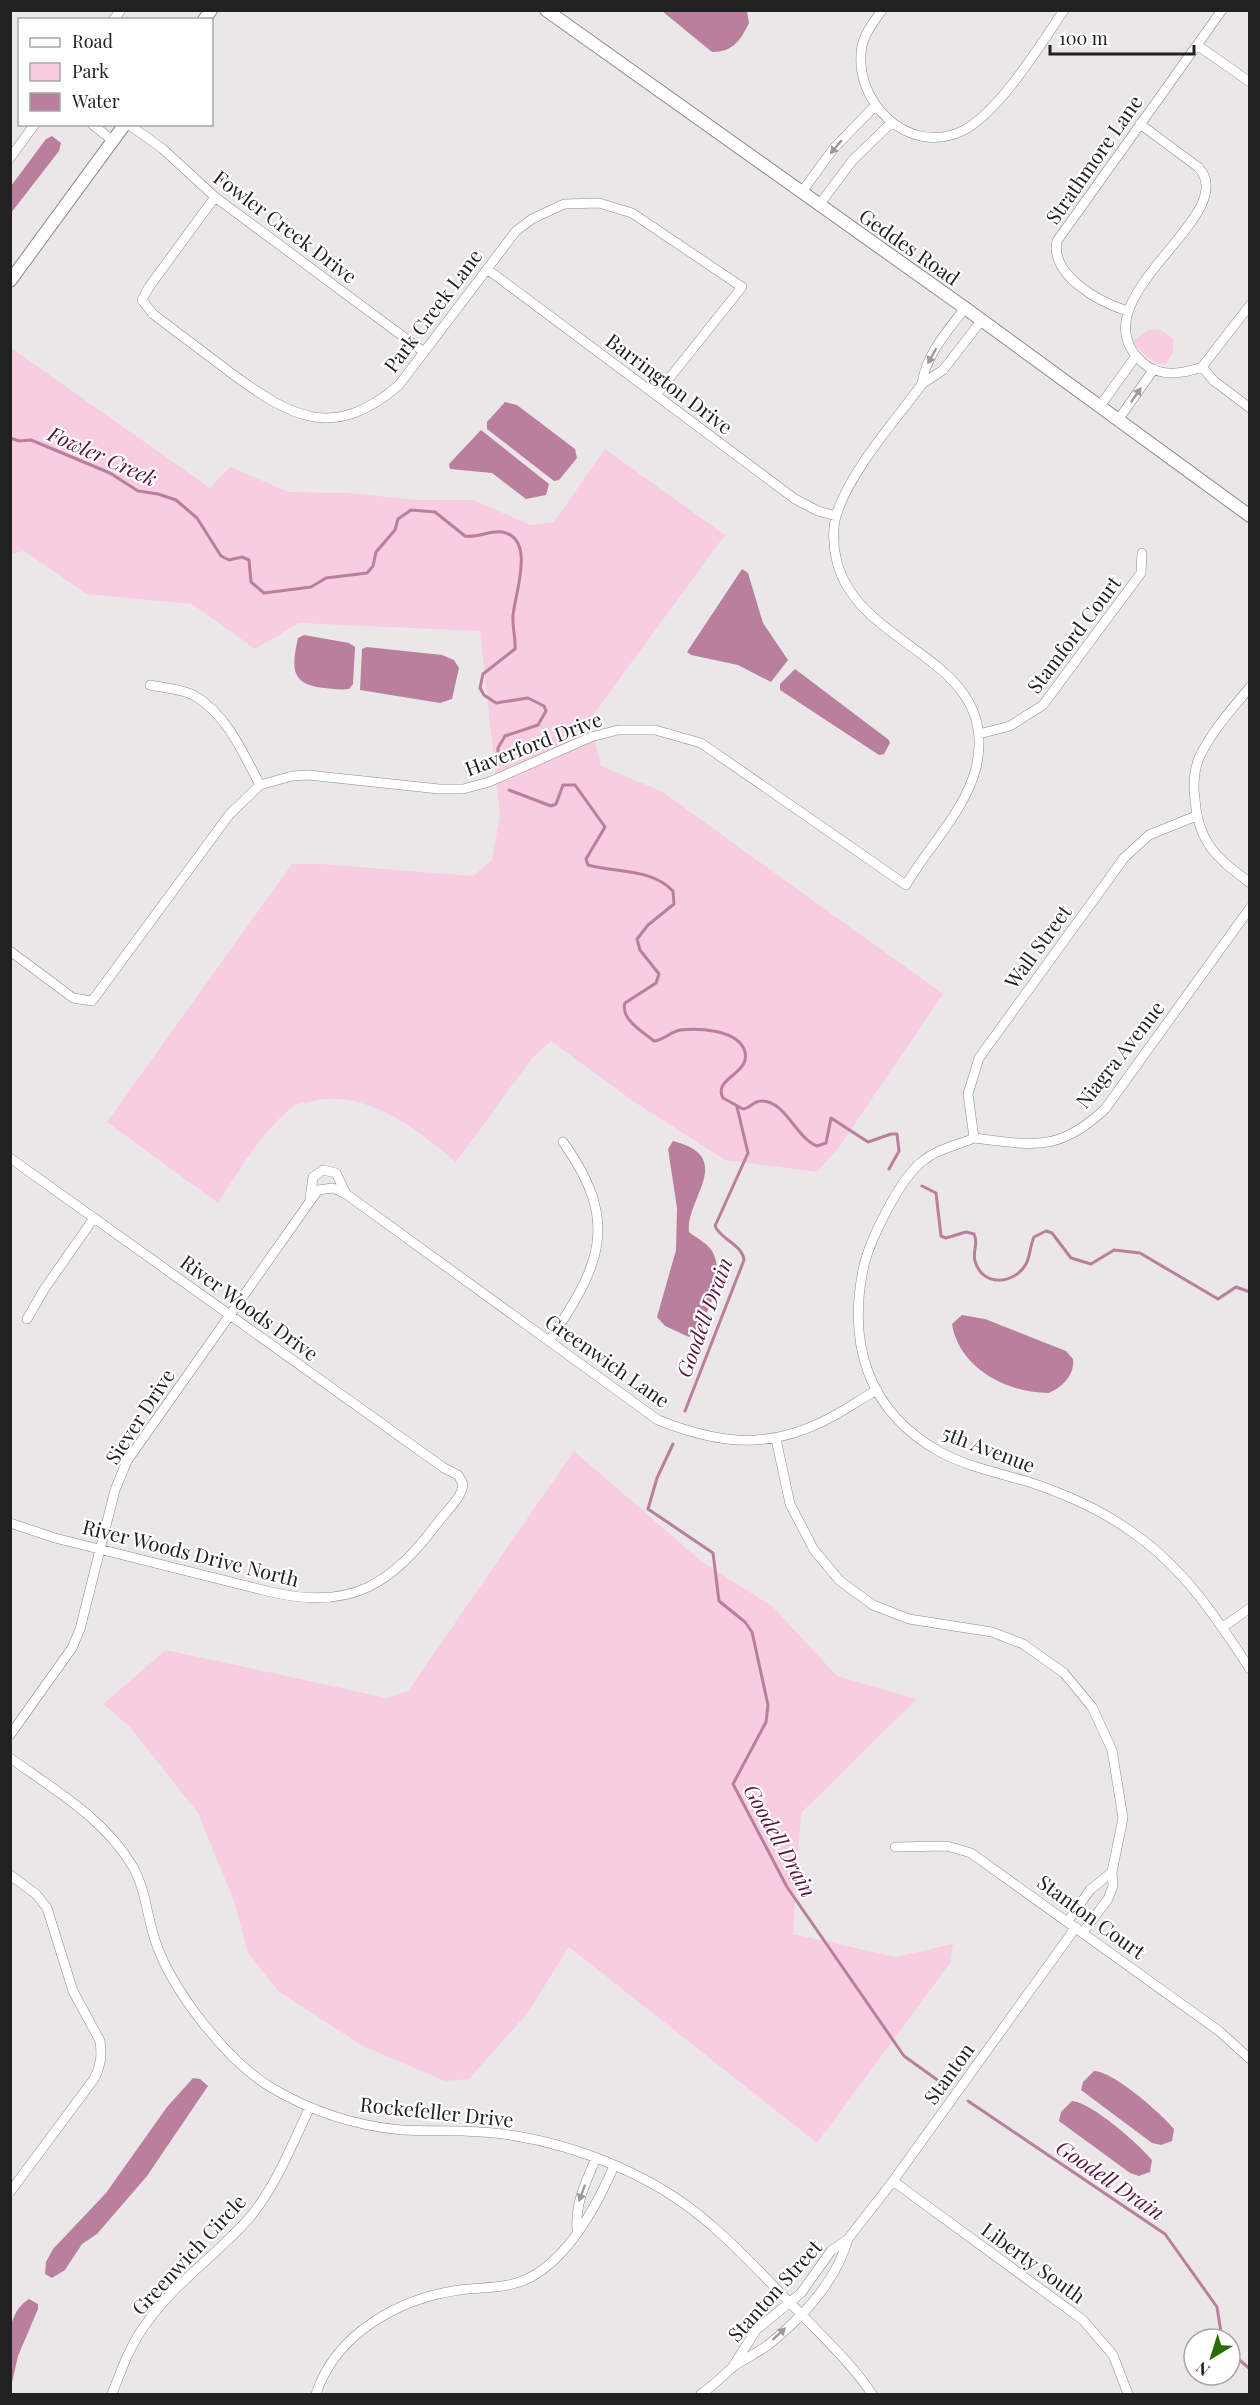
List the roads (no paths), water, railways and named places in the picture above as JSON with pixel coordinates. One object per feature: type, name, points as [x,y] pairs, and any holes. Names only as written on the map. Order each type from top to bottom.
[{"type":"main road","name":"Geddes Road","points":[[546,10],[982,320],[1250,516]]},
{"type":"main road","points":[[10,281],[125,126]]},
{"type":"street","points":[[882,10],[867,32],[861,56],[862,76],[875,106],[887,119],[926,136],[955,134],[973,124],[992,108],[1064,10]]},
{"type":"street","name":"Strathmore Lane","points":[[1127,311],[1107,304],[1070,278],[1061,266],[1056,249],[1064,228],[1222,10]]},
{"type":"street","points":[[1197,45],[1250,82]]},
{"type":"street","points":[[801,193],[834,148],[875,106]]},
{"type":"street","points":[[819,205],[887,119]]},
{"type":"street","points":[[1140,124],[1198,167],[1205,176],[1208,186],[1201,206],[1133,298],[1127,311],[1125,328],[1136,356],[1149,367],[1179,374],[1203,367],[1250,305]]},
{"type":"street","points":[[10,158],[34,126]]},
{"type":"street","points":[[94,126],[112,141]]},
{"type":"street","name":"Fowler Creek Drive","points":[[130,126],[164,149],[215,197],[424,352]]},
{"type":"street","name":"Park Creek Lane","points":[[215,197],[149,287],[142,300],[153,314],[249,386],[275,404],[295,413],[318,418],[341,416],[367,409],[387,395],[399,385],[508,240],[532,219],[564,204],[599,203],[632,213],[742,286],[656,395]]},
{"type":"street","name":"Barrington Drive","points":[[487,269],[795,499],[818,511],[836,516]]},
{"type":"street","points":[[922,384],[924,371],[933,353],[965,309]]},
{"type":"street","points":[[979,734],[968,701],[952,679],[873,619],[850,594],[840,572],[834,548],[836,516],[848,487],[922,384],[942,370],[982,320]]},
{"type":"street","points":[[1100,406],[1136,356]]},
{"type":"street","points":[[1118,420],[1149,367]]},
{"type":"street","points":[[1203,367],[1214,381],[1250,408]]},
{"type":"street","name":"Stamford Court","points":[[979,734],[1011,726],[1043,705],[1141,573],[1142,553]]},
{"type":"street","points":[[150,685],[193,695],[208,706],[223,720],[260,785]]},
{"type":"street","points":[[1250,687],[1212,737],[1199,758],[1194,776],[1196,816],[1200,831],[1216,856],[1250,883]]},
{"type":"street","name":"Haverford Drive","points":[[10,951],[73,998],[92,1001],[229,814],[260,785],[292,776],[308,775],[440,789],[463,789],[489,782],[597,735],[636,729],[656,730],[700,743],[906,885],[968,790],[976,766],[979,734]]},
{"type":"street","name":"Wall Street","points":[[974,1138],[968,1094],[979,1058],[1124,858],[1149,835],[1196,816]]},
{"type":"street","name":"Niagra Avenue","points":[[974,1138],[1027,1145],[1050,1143],[1086,1126],[1105,1109],[1250,908]]},
{"type":"street","name":"5th Avenue","points":[[974,1138],[938,1151],[911,1172],[898,1189],[866,1258],[858,1293],[858,1337],[862,1355],[877,1390],[894,1416],[939,1452],[1074,1498],[1134,1533],[1178,1570],[1223,1627],[1250,1669]]},
{"type":"street","points":[[549,1341],[586,1285],[597,1246],[598,1223],[592,1194],[583,1170],[563,1142]]},
{"type":"street","name":"River Woods Drive","points":[[10,1158],[458,1476],[463,1487]]},
{"type":"street","name":"Greenwich Lane","points":[[323,1170],[336,1173],[346,1194]]},
{"type":"street","name":"Siever Drive","points":[[310,1200],[313,1177],[323,1170]]},
{"type":"street","name":"Greenwich Lane","points":[[323,1188],[333,1188],[346,1194],[658,1419],[710,1438],[732,1442],[776,1439],[823,1422],[877,1390]]},
{"type":"street","name":"Siever Drive","points":[[10,1735],[72,1648],[80,1629],[115,1490],[127,1461],[310,1200],[318,1190],[323,1188]]},
{"type":"street","points":[[27,1319],[45,1288],[94,1218]]},
{"type":"street","points":[[776,1439],[790,1504],[814,1550],[840,1581],[873,1605],[909,1619],[992,1632],[1023,1644],[1058,1668],[1085,1697],[1106,1734],[1121,1795],[1121,1833],[1112,1872],[1113,1886],[1108,1899],[1075,1926]]},
{"type":"street","name":"River Woods Drive North","points":[[10,1523],[284,1595],[310,1598],[337,1597],[371,1586],[400,1567],[417,1550],[463,1487]]},
{"type":"street","points":[[1223,1627],[1250,1608]]},
{"type":"street","name":"Rockefeller Drive","points":[[10,1758],[90,1816],[117,1842],[134,1869],[155,1941],[172,1975],[199,2017],[232,2057],[272,2088],[310,2107],[376,2127],[510,2135],[597,2158],[614,2166],[678,2200],[709,2223],[855,2369],[872,2394]]},
{"type":"street","name":"Stanton Court","points":[[895,1846],[947,1846],[971,1853],[1219,2031],[1250,2059]]},
{"type":"street","points":[[1075,1926],[1090,1890],[1112,1872]]},
{"type":"street","points":[[10,1875],[36,1894],[47,1908],[73,1991],[100,2041],[102,2050],[101,2065],[94,2079],[10,2192]]},
{"type":"street","name":"Stanton","points":[[848,2239],[893,2181],[1075,1926]]},
{"type":"street","name":"Greenwich Circle","points":[[112,2394],[133,2343],[149,2320],[252,2214],[277,2176],[310,2107]]},
{"type":"street","points":[[577,2230],[579,2198],[597,2158]]},
{"type":"street","points":[[316,2394],[343,2350],[382,2314],[422,2298],[459,2290],[496,2287],[530,2278],[555,2258],[590,2217],[614,2166]]},
{"type":"street","name":"Liberty South","points":[[893,2181],[1083,2320],[1113,2355],[1128,2394]]},
{"type":"street","name":"Stanton Street","points":[[732,2368],[756,2330],[801,2293],[831,2251],[848,2239]]},
{"type":"street","name":"Stanton Street","points":[[701,2394],[732,2368],[768,2345],[801,2314],[829,2282],[843,2258],[848,2239]]},
{"type":"water","points":[[662,11],[747,11],[749,23],[731,48],[712,52]]},
{"type":"water","points":[[52,136],[61,143],[59,151],[11,213],[11,186],[46,139]]},
{"type":"water","points":[[505,402],[517,405],[575,449],[577,458],[559,480],[554,481],[487,429],[487,422]]},
{"type":"water","points":[[481,430],[549,484],[546,495],[526,499],[492,473],[450,469],[449,464]]},
{"type":"water","points":[[742,569],[748,573],[763,623],[788,660],[771,682],[738,665],[691,655],[687,652]]},
{"type":"water","points":[[304,635],[349,643],[355,647],[353,684],[349,689],[314,686],[300,679],[296,674],[294,658],[298,638]]},
{"type":"water","points":[[367,647],[442,655],[454,660],[459,668],[452,699],[440,703],[360,690],[362,649]]},
{"type":"water","points":[[795,669],[889,740],[890,743],[884,754],[879,755],[780,690],[780,684]]},
{"type":"water","points":[[673,1141],[692,1148],[702,1157],[705,1168],[704,1180],[690,1219],[689,1232],[711,1250],[717,1268],[712,1301],[702,1321],[689,1337],[665,1326],[657,1317],[676,1250],[677,1208],[668,1149]]},
{"type":"water","points":[[962,1315],[985,1319],[1066,1351],[1073,1359],[1070,1375],[1063,1384],[1049,1393],[1017,1388],[987,1375],[964,1353],[956,1340],[952,1324]]},
{"type":"water","points":[[1094,2071],[1113,2078],[1137,2094],[1174,2129],[1172,2141],[1161,2145],[1152,2143],[1081,2090],[1083,2082]]},
{"type":"water","points":[[193,2078],[200,2079],[208,2086],[147,2176],[97,2234],[82,2244],[65,2270],[52,2278],[45,2274],[46,2262],[53,2249],[106,2193],[167,2107]]},
{"type":"water","points":[[1072,2101],[1102,2116],[1137,2145],[1152,2160],[1150,2172],[1139,2176],[1130,2173],[1059,2121],[1061,2112]]},
{"type":"water","points":[[29,2299],[38,2304],[38,2309],[18,2356],[11,2387],[9,2339],[11,2327],[14,2316]]},
{"type":"waterway","name":"Fowler Creek","points":[[10,438],[19,441],[31,440],[110,473],[138,491],[176,500],[197,518],[221,556],[229,560],[242,557],[249,560],[251,582],[264,593],[311,587],[326,578],[367,573],[373,566],[376,552],[395,530],[398,519],[411,510],[435,512],[465,536],[502,532],[513,537],[519,545],[521,556],[513,616],[515,649],[483,674],[480,688],[484,695],[496,703],[528,698],[544,706],[546,711],[538,725],[505,736],[498,748],[498,764]]},
{"type":"waterway","name":"Fowler Creek","points":[[509,790],[551,806],[556,804],[563,785],[575,785],[605,827],[586,859],[588,865],[654,878],[673,891],[674,904],[648,925],[637,939],[640,950],[659,974],[656,983],[625,1003],[626,1014],[634,1025],[654,1041],[676,1031],[687,1029],[715,1031],[733,1037],[744,1049],[746,1057],[739,1070],[723,1085],[721,1091],[723,1098],[743,1109],[759,1101],[777,1106],[803,1135],[817,1146],[826,1143],[831,1118],[868,1142],[897,1134],[899,1151],[889,1169]]},
{"type":"waterway","name":"Goodell Drain","points":[[685,1411],[744,1260],[736,1246],[715,1226],[748,1153],[737,1107]]},
{"type":"waterway","name":"Fowler Creek","points":[[922,1186],[936,1193],[941,1236],[946,1238],[966,1232],[974,1234],[975,1261],[984,1275],[991,1279],[1006,1279],[1021,1271],[1026,1264],[1034,1237],[1046,1231],[1052,1233],[1071,1258],[1091,1264],[1114,1250],[1140,1253],[1218,1299],[1236,1287],[1250,1292]]},
{"type":"waterway","name":"Goodell Drain","points":[[673,1444],[657,1478],[648,1509],[713,1553],[719,1601],[745,1622],[752,1632],[768,1705],[766,1722],[733,1784],[787,1887],[904,2056],[943,2084]]},
{"type":"waterway","name":"Goodell Drain","points":[[968,2101],[1165,2234],[1217,2307],[1220,2327]]},
{"type":"waterway","name":"Goodell Drain","points":[[1242,2362],[1250,2369]]}]
